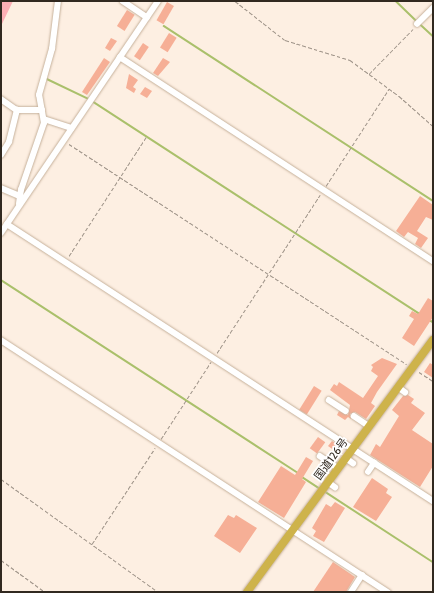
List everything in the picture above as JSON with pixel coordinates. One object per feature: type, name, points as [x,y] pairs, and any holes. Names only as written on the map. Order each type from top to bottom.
[{"type":"highway","name":"国道126号","points":[[247,592],[328,482],[341,461],[369,426],[402,389],[410,378],[413,368],[433,340]]},
{"type":"street","points":[[19,205],[20,196],[44,119],[39,95],[52,50],[58,1]]},
{"type":"street","points":[[123,1],[146,17]]},
{"type":"street","points":[[1,233],[158,1]]},
{"type":"street","points":[[417,24],[433,8]]},
{"type":"street","points":[[120,57],[433,262]]},
{"type":"street","points":[[1,99],[17,110],[42,110]]},
{"type":"street","points":[[1,155],[9,142],[17,110]]},
{"type":"street","points":[[44,119],[72,128]]},
{"type":"street","points":[[1,188],[20,196]]},
{"type":"street","points":[[7,224],[433,501]]},
{"type":"street","points":[[1,340],[388,592]]},
{"type":"street","points":[[329,400],[346,411]]},
{"type":"street","points":[[354,416],[369,426]]},
{"type":"street","points":[[320,456],[353,463]]},
{"type":"street","points":[[368,472],[374,463]]},
{"type":"street","points":[[328,482],[335,487]]},
{"type":"street","points":[[351,592],[362,575]]},
{"type":"path","points":[[235,1],[285,40],[337,54],[350,60],[389,89],[433,126]]},
{"type":"path","points":[[369,75],[417,24]]},
{"type":"path","points":[[92,544],[389,89]]},
{"type":"path","points":[[65,261],[147,136]]},
{"type":"path","points":[[64,140],[433,381]]},
{"type":"path","points":[[1,479],[158,592]]},
{"type":"path","points":[[1,560],[45,592]]},
{"type":"shaded area","points":[[1,1],[13,1],[1,26]]},
{"type":"building","points":[[167,2],[174,6],[163,24],[156,20]]},
{"type":"building","points":[[127,10],[135,15],[125,31],[117,26]]},
{"type":"building","points":[[169,33],[177,38],[168,52],[160,47]]},
{"type":"building","points":[[111,38],[117,41],[110,51],[105,48]]},
{"type":"building","points":[[143,43],[149,47],[140,60],[134,56]]},
{"type":"building","points":[[104,58],[110,62],[87,95],[82,92]]},
{"type":"building","points":[[163,58],[170,62],[158,76],[153,73]]},
{"type":"building","points":[[129,74],[138,80],[133,87],[136,89],[134,93],[126,88]]},
{"type":"building","points":[[145,87],[152,91],[147,98],[140,94]]},
{"type":"building","points":[[420,196],[433,205],[433,220],[426,217],[417,231],[428,238],[421,248],[415,244],[418,238],[408,232],[404,237],[396,231]]},
{"type":"building","points":[[428,298],[433,301],[433,317],[414,346],[402,338],[414,319],[409,316],[412,311],[418,314]]},
{"type":"building","points":[[382,358],[397,364],[377,392],[371,403],[375,406],[366,419],[355,412],[350,414],[351,419],[348,417],[345,420],[337,415],[339,411],[348,415],[350,405],[330,390],[334,384],[337,386],[339,382],[363,398],[378,376],[371,371],[373,367],[371,365]]},
{"type":"building","points":[[430,363],[433,365],[433,378],[424,372]]},
{"type":"building","points":[[314,386],[322,391],[307,415],[299,410]]},
{"type":"building","points":[[408,395],[414,399],[411,403],[425,413],[412,430],[433,444],[433,466],[420,487],[370,455],[376,444],[380,447],[399,416],[392,410],[403,396]]},
{"type":"building","points":[[318,437],[325,442],[317,454],[310,448]]},
{"type":"building","points":[[332,441],[342,447],[338,453],[328,446]]},
{"type":"building","points":[[306,457],[313,461],[302,479],[306,482],[284,518],[258,502],[281,466],[295,475]]},
{"type":"building","points":[[372,478],[388,489],[386,493],[392,497],[376,521],[353,507]]},
{"type":"building","points":[[335,502],[345,508],[324,542],[313,536],[316,531],[312,528],[326,504],[331,507]]},
{"type":"building","points":[[228,515],[234,518],[236,515],[257,528],[240,553],[214,536]]},
{"type":"building","points":[[333,562],[355,577],[346,592],[313,592]]},
{"type":"waterway","points":[[396,1],[417,21]]},
{"type":"waterway","points":[[420,24],[433,36]]},
{"type":"waterway","points":[[164,26],[433,201]]},
{"type":"waterway","points":[[45,78],[89,99]]},
{"type":"waterway","points":[[92,101],[419,313]]},
{"type":"waterway","points":[[1,280],[298,473]]},
{"type":"waterway","points":[[429,320],[433,322]]},
{"type":"waterway","points":[[302,477],[319,488]]},
{"type":"waterway","points":[[324,491],[433,562]]}]
